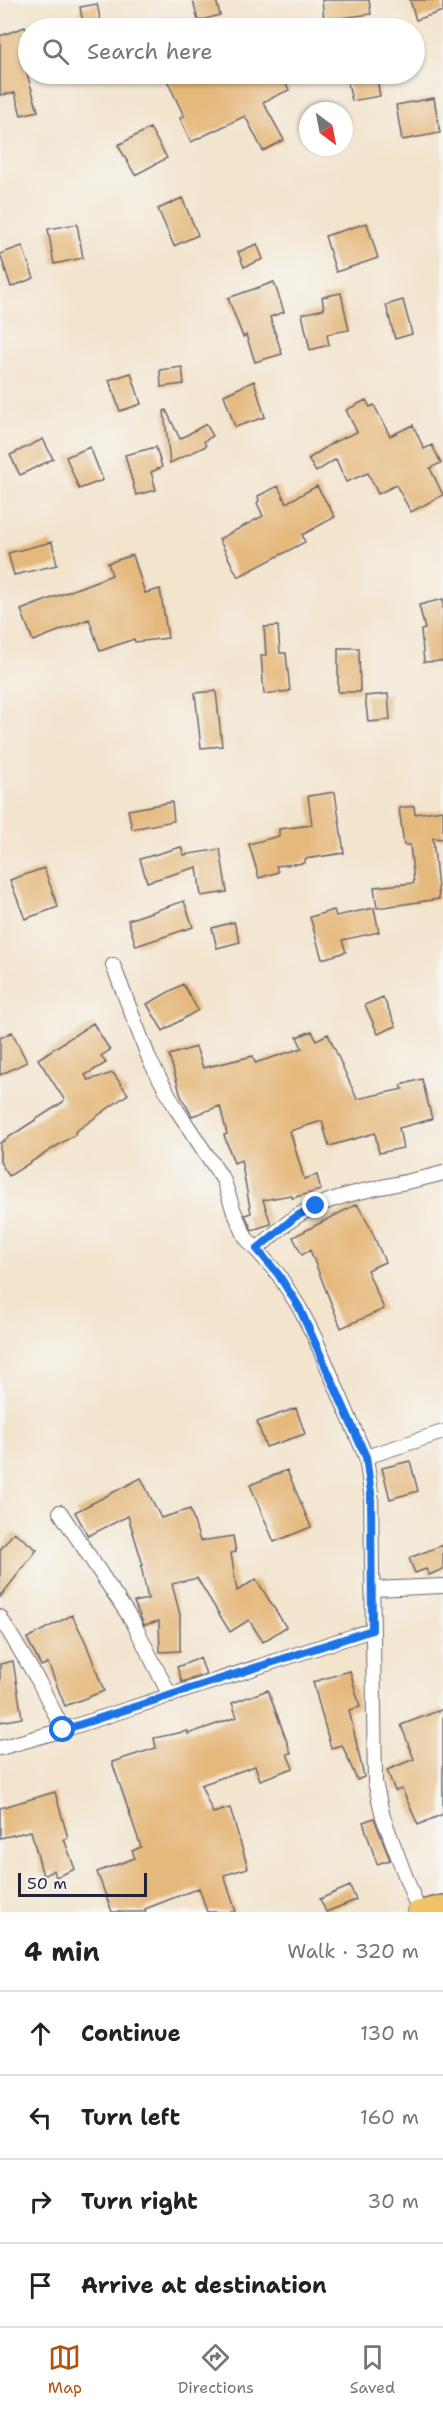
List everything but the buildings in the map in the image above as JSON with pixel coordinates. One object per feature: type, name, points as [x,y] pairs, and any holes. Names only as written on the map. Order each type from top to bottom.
[{"type":"main road","points":[[418,1912],[443,1906]]},
{"type":"street","points":[[113,965],[150,1061],[177,1110],[224,1181],[246,1238],[278,1274],[299,1307],[366,1457],[371,1493],[375,1782],[383,1817],[418,1912]]},
{"type":"street","points":[[257,1249],[295,1217],[316,1206],[443,1173]]},
{"type":"street","points":[[366,1457],[443,1432]]},
{"type":"street","points":[[60,1512],[132,1622],[170,1696]]},
{"type":"street","points":[[373,1588],[443,1586]]},
{"type":"street","points":[[0,1617],[20,1648],[63,1730]]},
{"type":"street","points":[[0,1748],[63,1730],[372,1630]]},
{"type":"route","points":[[63,1730],[372,1630],[371,1493],[366,1457],[315,1338],[299,1307],[278,1274],[257,1249],[295,1217],[316,1206]]}]
